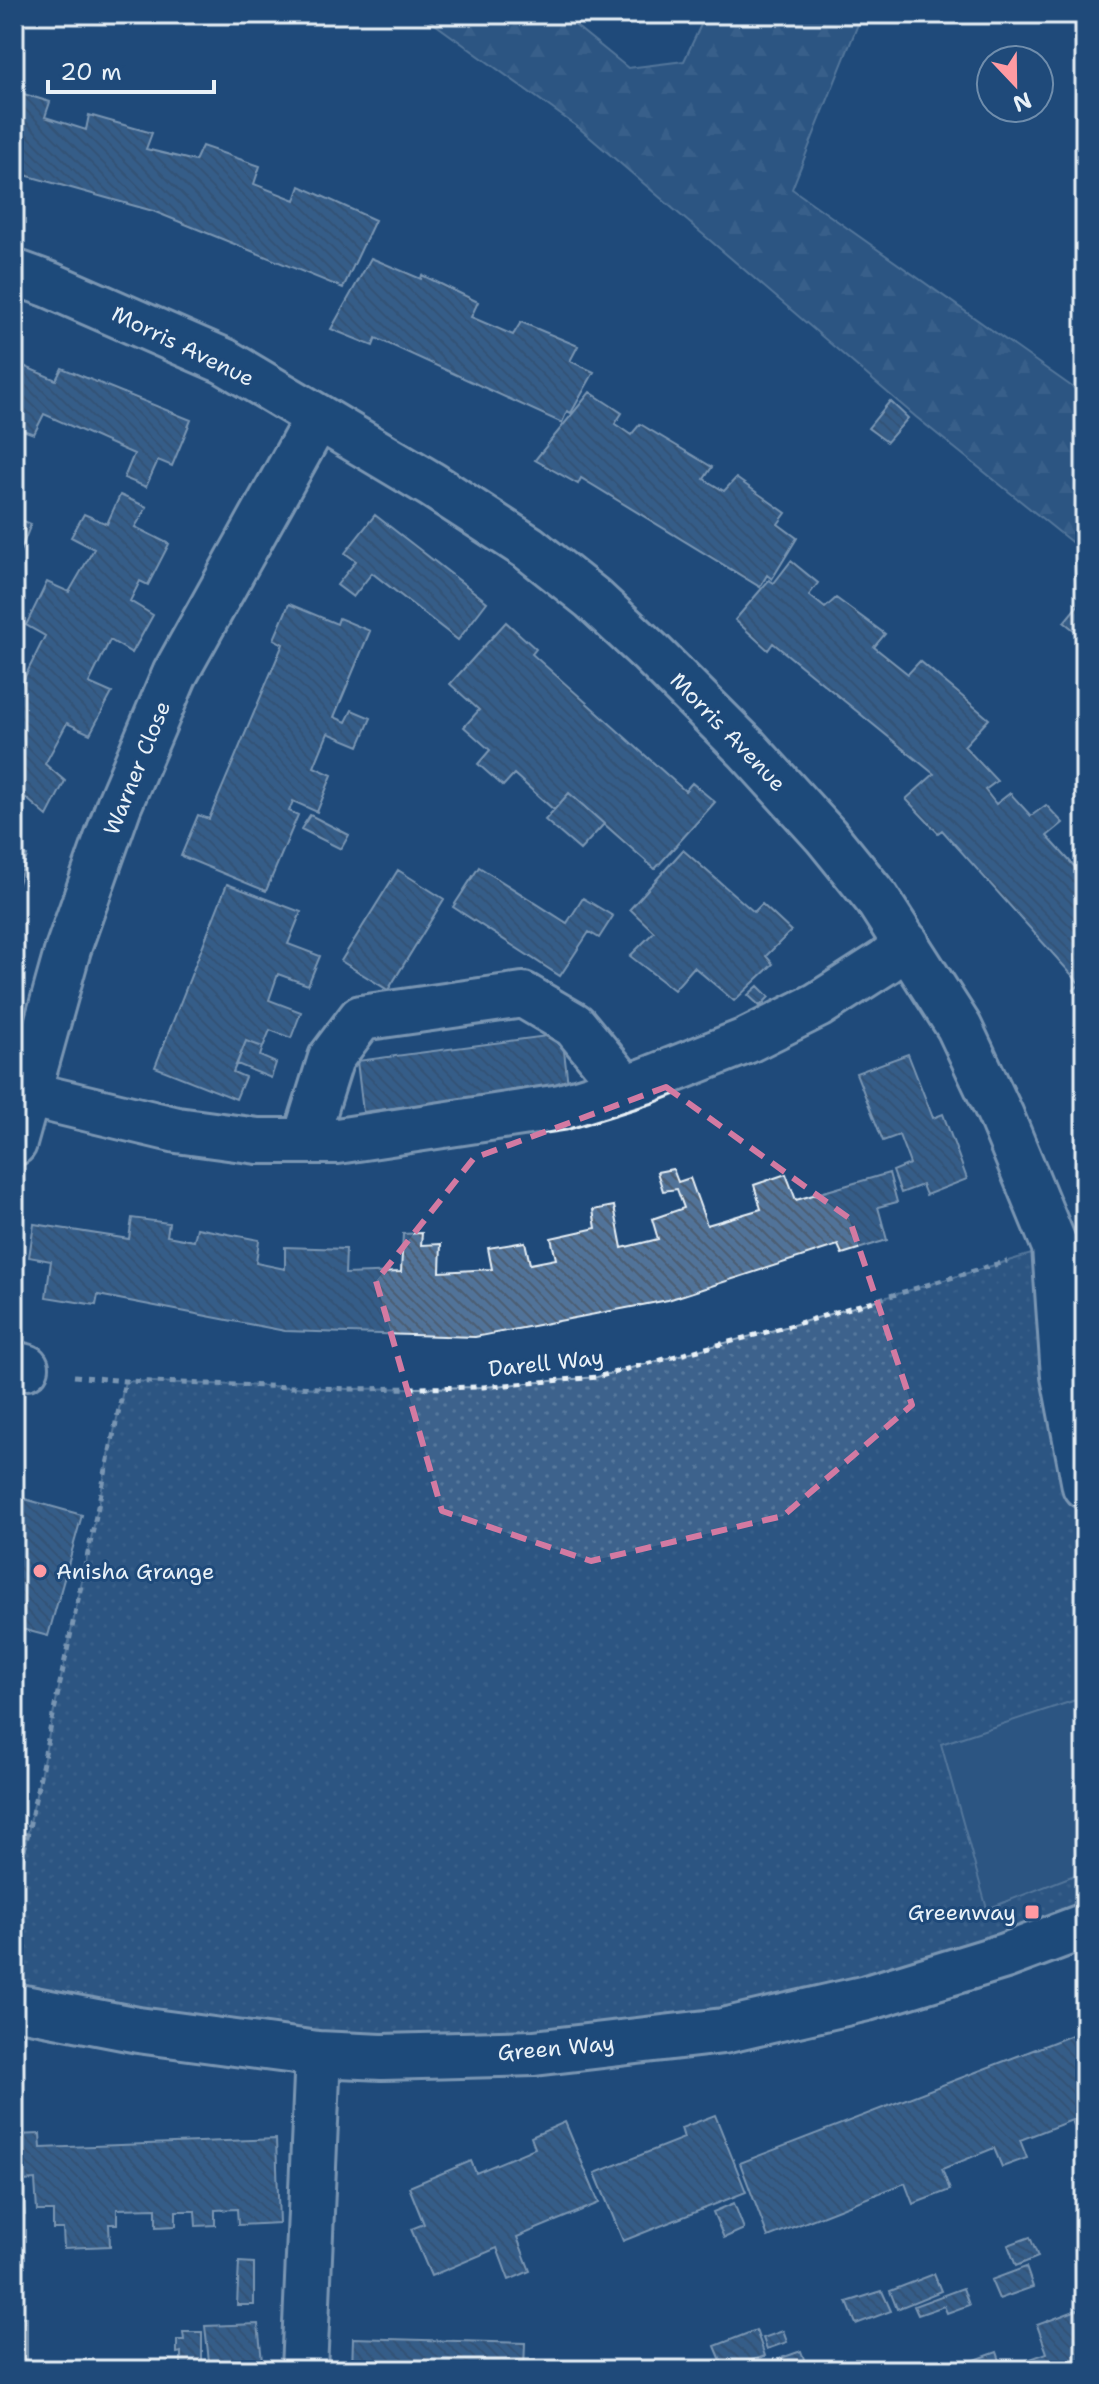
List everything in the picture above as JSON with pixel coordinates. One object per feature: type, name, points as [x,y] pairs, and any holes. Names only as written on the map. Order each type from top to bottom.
[{"type":"street","name":"Morris Avenue","points":[[14,272],[224,361],[432,485],[529,548],[592,598],[747,749],[826,836],[877,899],[959,1027],[1001,1116],[1070,1242],[1064,1376],[1085,1486]]},
{"type":"street","name":"Warner Close","points":[[14,1143],[68,949],[119,805],[175,674],[318,417]]},
{"type":"street","points":[[27,1094],[177,1130],[258,1141],[337,1141],[561,1107],[625,1087],[746,1041],[818,1005],[885,962],[907,944]]},
{"type":"street","points":[[305,1141],[331,1058],[361,1018],[523,995],[574,1025],[625,1087]]},
{"type":"street","name":"Green Way","points":[[14,2006],[138,2030],[318,2054],[382,2057],[534,2053],[723,2031],[867,1998],[1005,1956],[1085,1926]]},
{"type":"street","points":[[304,2370],[318,2054]]},
{"type":"path","name":"Darell Way","points":[[20,1366],[125,1381],[349,1389],[483,1387],[597,1377],[793,1325],[1070,1242]]},
{"type":"path","points":[[14,1897],[125,1381]]},
{"type":"highlighted area","points":[[666,1087],[849,1218],[912,1405],[783,1516],[591,1561],[442,1511],[376,1281],[474,1158]]},
{"type":"green space","points":[[421,14],[561,14],[628,68],[684,61],[706,14],[862,14],[792,189],[1085,396],[1085,553],[916,417],[579,128]]},
{"type":"green space","points":[[1055,1247],[1085,1486],[1085,1926],[534,2053],[14,2013],[14,1897],[125,1381],[349,1389],[483,1387],[597,1377],[793,1325]]},
{"type":"green space","points":[[1085,1697],[1085,1871],[987,1909],[941,1744]]},
{"type":"building","points":[[14,91],[50,102],[45,117],[86,130],[89,115],[152,133],[146,149],[195,161],[202,146],[260,166],[254,184],[295,200],[300,186],[375,220],[343,288],[153,211],[14,172]]},
{"type":"building","points":[[371,258],[421,279],[422,275],[478,302],[471,317],[513,335],[521,322],[578,346],[570,361],[594,372],[571,413],[567,411],[562,423],[376,338],[373,346],[331,329]]},
{"type":"building","points":[[14,362],[56,380],[62,368],[191,420],[172,466],[158,460],[146,487],[124,478],[134,454],[44,414],[34,434],[14,427]]},
{"type":"building","points":[[590,392],[622,413],[615,424],[631,435],[640,424],[712,467],[704,479],[724,491],[736,478],[786,513],[778,524],[797,538],[772,579],[767,575],[760,587],[581,478],[578,484],[535,460]]},
{"type":"building","points":[[890,401],[908,418],[887,442],[868,428]]},
{"type":"building","points":[[14,493],[23,496],[14,517]]},
{"type":"building","points":[[120,495],[147,507],[135,527],[169,544],[148,585],[140,581],[130,601],[153,615],[132,653],[110,640],[89,683],[112,693],[90,734],[67,723],[45,764],[65,781],[47,816],[26,798],[14,820],[14,699],[45,636],[26,625],[47,582],[69,592],[94,549],[71,537],[84,514],[107,524]]},
{"type":"building","points":[[375,515],[487,602],[458,640],[372,573],[353,597],[337,585],[356,561],[345,553]]},
{"type":"building","points":[[14,517],[31,524],[17,559],[14,557]]},
{"type":"building","points":[[791,561],[818,583],[809,595],[825,608],[836,598],[885,634],[874,647],[908,674],[920,661],[989,719],[964,746],[997,781],[985,790],[996,804],[1010,793],[1031,816],[1046,805],[1063,823],[1047,836],[1085,878],[1085,1002],[1074,990],[1080,984],[942,830],[938,833],[906,799],[934,774],[773,643],[768,650],[735,620],[769,580],[774,583]]},
{"type":"building","points":[[289,604],[337,624],[339,618],[370,631],[334,717],[346,722],[352,710],[371,718],[359,746],[328,733],[314,767],[332,775],[317,812],[293,801],[289,811],[298,815],[266,891],[181,856],[198,815],[209,819],[283,644],[274,639]]},
{"type":"building","points":[[1078,605],[1085,611],[1085,627],[1079,634],[1064,622]]},
{"type":"building","points":[[506,622],[536,649],[532,654],[685,791],[692,783],[715,802],[655,869],[569,793],[554,810],[514,774],[503,786],[478,764],[490,750],[464,727],[479,710],[450,684]]},
{"type":"building","points":[[569,793],[604,824],[580,850],[545,820]]},
{"type":"building","points":[[310,815],[349,835],[341,849],[301,829]]},
{"type":"building","points":[[683,850],[754,912],[762,904],[791,931],[766,956],[773,964],[734,1001],[694,967],[674,990],[630,956],[654,932],[630,909]]},
{"type":"building","points":[[14,851],[27,856],[14,895]]},
{"type":"building","points":[[479,867],[567,923],[583,898],[613,916],[599,938],[589,932],[560,976],[453,907]]},
{"type":"building","points":[[398,870],[444,899],[388,990],[341,961]]},
{"type":"building","points":[[227,884],[301,912],[288,944],[320,956],[308,985],[278,974],[269,1000],[301,1012],[291,1038],[270,1030],[263,1047],[246,1041],[233,1072],[245,1077],[236,1099],[155,1067]]},
{"type":"building","points":[[758,986],[769,997],[760,1006],[748,995]]},
{"type":"building","points":[[562,1034],[568,1085],[363,1112],[357,1061]]},
{"type":"building","points":[[246,1041],[263,1047],[260,1056],[276,1063],[271,1078],[237,1064]]},
{"type":"building","points":[[908,1054],[933,1118],[943,1114],[967,1179],[926,1195],[922,1185],[901,1193],[893,1171],[910,1164],[899,1135],[883,1141],[856,1073]]},
{"type":"building","points":[[673,1169],[678,1182],[690,1178],[707,1225],[761,1209],[754,1185],[786,1174],[796,1200],[889,1173],[897,1202],[878,1207],[887,1240],[842,1254],[838,1245],[668,1300],[475,1337],[285,1331],[98,1295],[96,1305],[46,1297],[51,1261],[29,1257],[34,1224],[129,1239],[132,1218],[169,1223],[167,1236],[194,1241],[197,1228],[259,1240],[256,1263],[285,1269],[285,1247],[346,1249],[345,1274],[401,1272],[403,1234],[422,1233],[421,1245],[441,1244],[440,1272],[492,1269],[488,1248],[525,1242],[530,1264],[556,1259],[551,1238],[596,1228],[593,1210],[614,1206],[622,1248],[658,1239],[652,1219],[684,1208],[677,1189],[663,1191],[657,1172]]},
{"type":"building","name":"Anisha Grange","points":[[14,1496],[82,1515],[48,1636],[14,1627]]},
{"type":"building","points":[[1085,2030],[1085,2133],[1078,2136],[1072,2120],[1020,2140],[1027,2158],[1002,2167],[994,2148],[942,2169],[950,2190],[913,2204],[905,2183],[768,2237],[740,2163]]},
{"type":"building","points":[[715,2115],[746,2192],[623,2241],[595,2173],[684,2138],[681,2128]]},
{"type":"building","points":[[565,2122],[599,2203],[517,2237],[530,2271],[509,2280],[497,2248],[431,2276],[411,2229],[424,2224],[409,2187],[471,2161],[476,2173],[535,2148],[531,2137]]},
{"type":"building","points":[[40,2134],[41,2148],[276,2139],[279,2223],[238,2225],[237,2209],[215,2210],[215,2225],[196,2226],[195,2211],[176,2211],[176,2226],[156,2227],[156,2208],[117,2209],[117,2224],[109,2224],[110,2246],[64,2248],[63,2229],[53,2229],[53,2211],[37,2211],[35,2180],[23,2181],[25,2214],[14,2214],[14,2135]]},
{"type":"building","points":[[734,2203],[744,2229],[724,2238],[713,2212]]},
{"type":"building","points":[[1030,2237],[1038,2257],[1016,2266],[1008,2245]]},
{"type":"building","points":[[239,2262],[254,2263],[254,2305],[237,2305]]},
{"type":"building","points":[[1026,2267],[1033,2287],[999,2299],[991,2280]]},
{"type":"building","points":[[934,2274],[941,2291],[897,2309],[890,2291]]},
{"type":"building","points":[[963,2288],[969,2305],[947,2313],[944,2306],[918,2315],[914,2306]]},
{"type":"building","points":[[882,2291],[891,2311],[856,2324],[847,2302]]},
{"type":"building","points":[[1085,2307],[1085,2370],[947,2370],[997,2352],[1003,2369],[1047,2353],[1037,2325]]},
{"type":"building","points":[[14,2316],[27,2317],[27,2370],[14,2370]]},
{"type":"building","points":[[258,2324],[263,2370],[210,2370],[205,2326]]},
{"type":"building","points":[[756,2330],[765,2356],[725,2370],[715,2346]]},
{"type":"building","points":[[783,2331],[787,2342],[767,2349],[763,2338]]},
{"type":"building","points":[[183,2332],[202,2332],[202,2369],[181,2370],[177,2340],[184,2340]]},
{"type":"building","points":[[353,2338],[525,2343],[524,2370],[352,2370]]},
{"type":"building","points":[[801,2351],[808,2370],[760,2370],[759,2366]]},
{"type":"place","name":"Anisha Grange","points":[[40,1571]]},
{"type":"place","name":"Greenway","points":[[1032,1912]]}]
